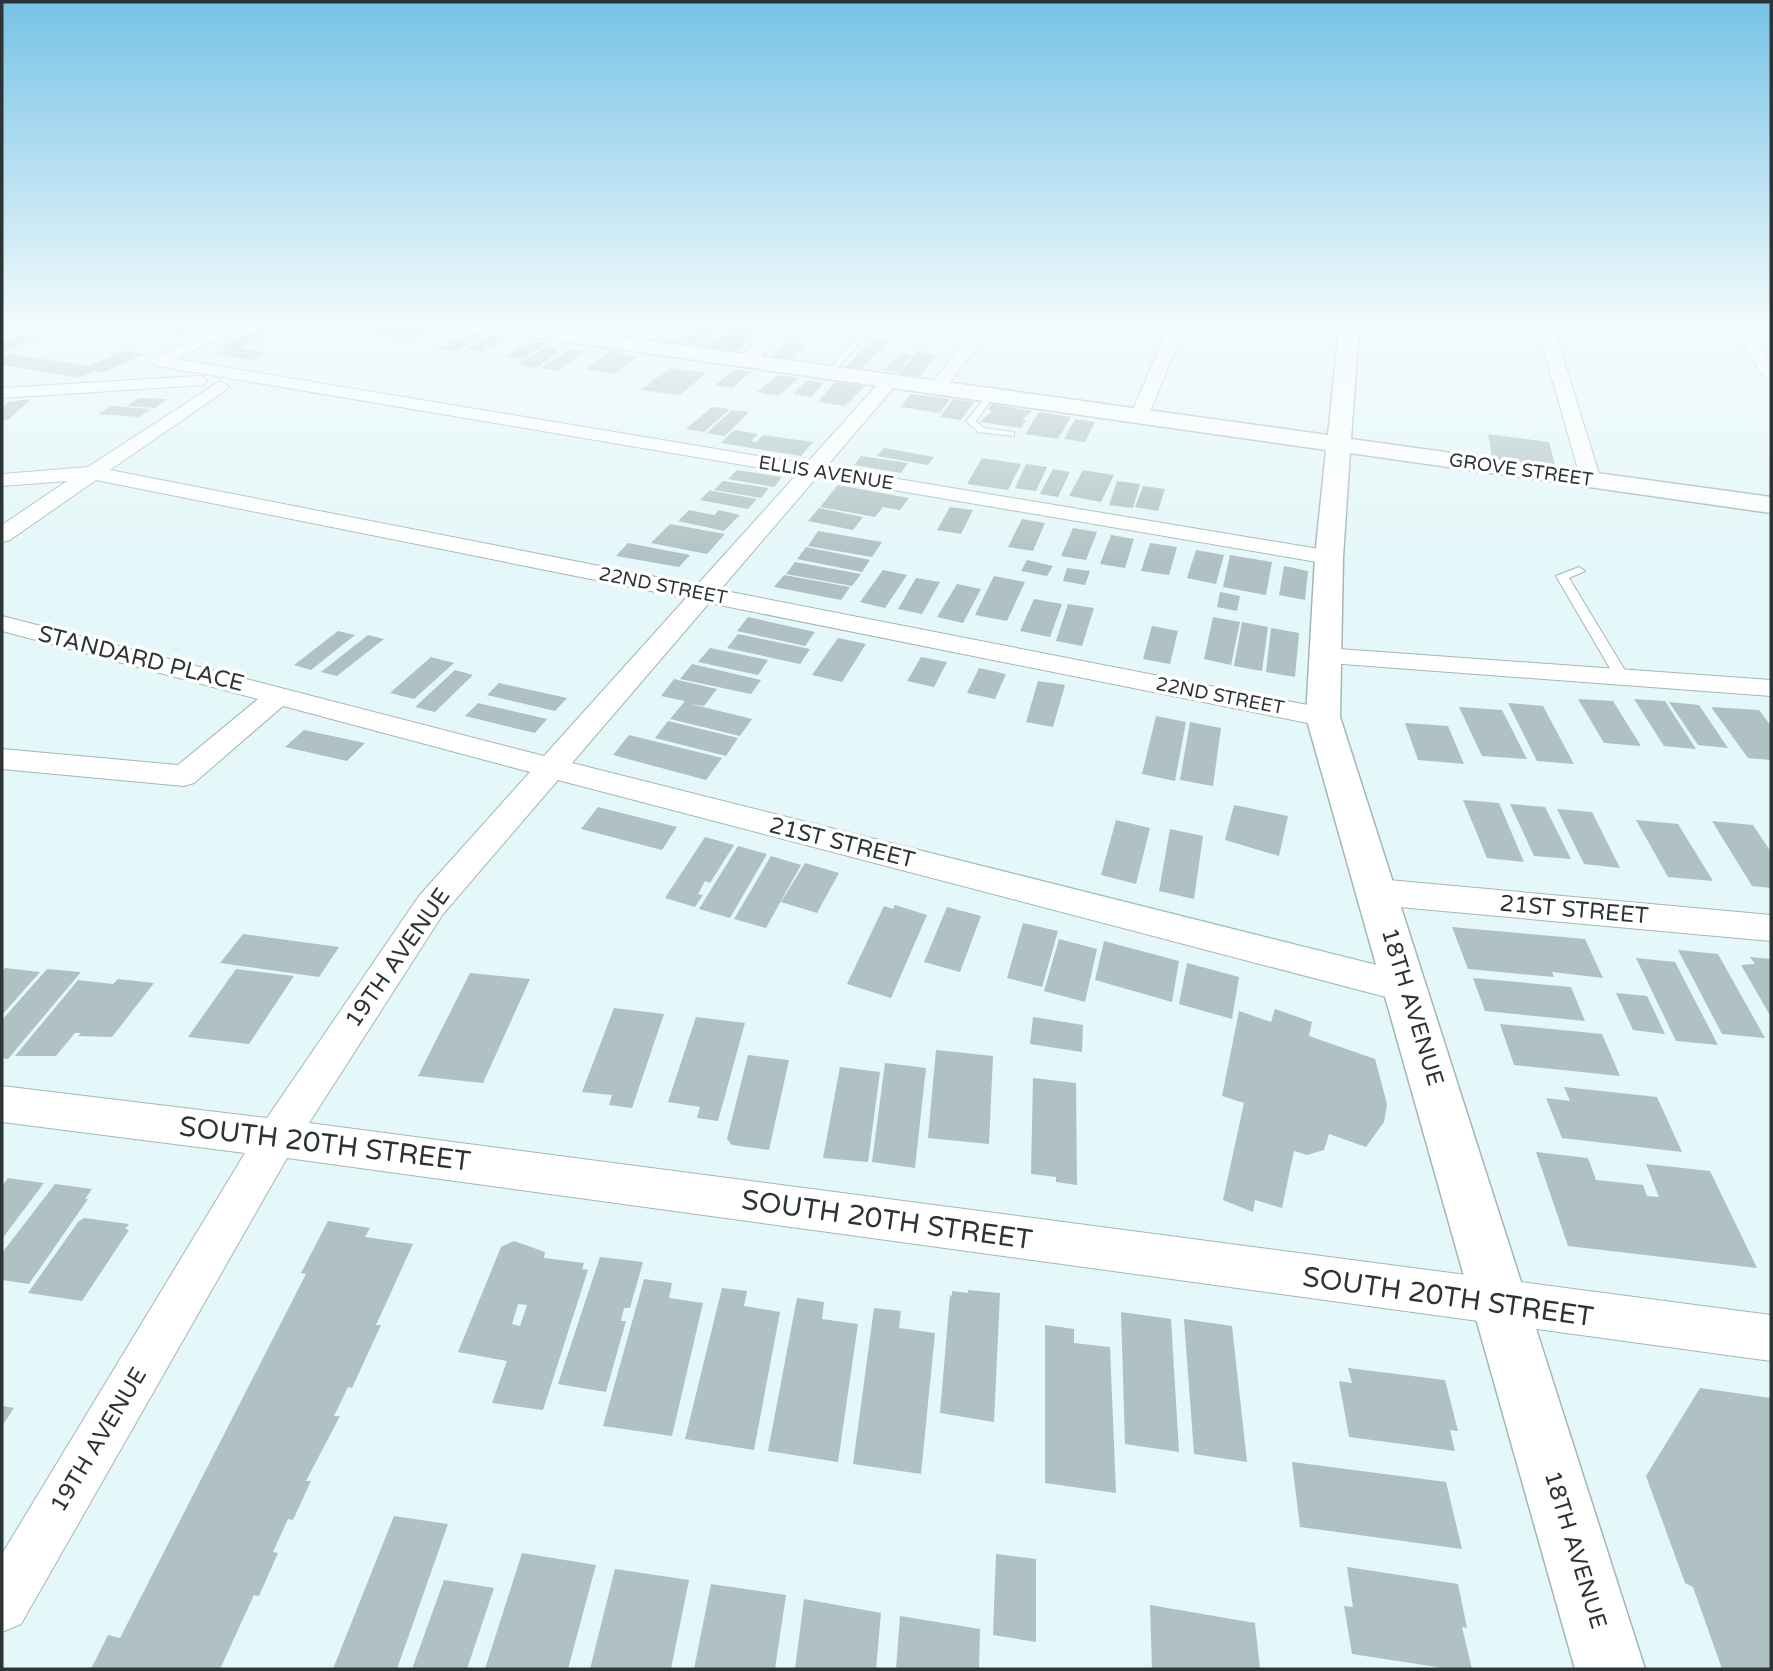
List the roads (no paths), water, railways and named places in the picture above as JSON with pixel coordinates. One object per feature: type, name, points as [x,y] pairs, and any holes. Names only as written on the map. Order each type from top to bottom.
[{"type":"main road","name":"GROVE STREET","points":[[1075,407],[1771,505]]},
{"type":"main road","name":"18TH AVENUE","points":[[1342,407],[1329,557],[1324,717],[1610,1669]]},
{"type":"street","points":[[2,535],[189,407]]},
{"type":"street","name":"ELLIS AVENUE","points":[[431,407],[1329,557]]},
{"type":"street","name":"19TH AVENUE","points":[[2,1605],[278,1136],[431,905],[867,407]]},
{"type":"street","points":[[1139,416],[1143,407]]},
{"type":"street","points":[[1569,407],[1591,480]]},
{"type":"street","name":"22ND STREET","points":[[2,480],[93,473],[1324,717]]},
{"type":"street","name":"STANDARD PLACE","points":[[2,623],[281,694]]},
{"type":"street","points":[[1325,656],[1771,688]]},
{"type":"street","points":[[2,759],[184,776],[281,694]]},
{"type":"street","name":"21ST STREET","points":[[281,694],[551,768],[1405,987]]},
{"type":"street","name":"21ST STREET","points":[[1377,892],[1771,928]]},
{"type":"street","name":"SOUTH 20TH STREET","points":[[2,1104],[278,1136],[1502,1305],[1771,1338]]},
{"type":"lane","points":[[981,407],[971,421],[981,430],[1011,435]]},
{"type":"lane","points":[[1579,571],[1562,576],[1622,677]]}]
